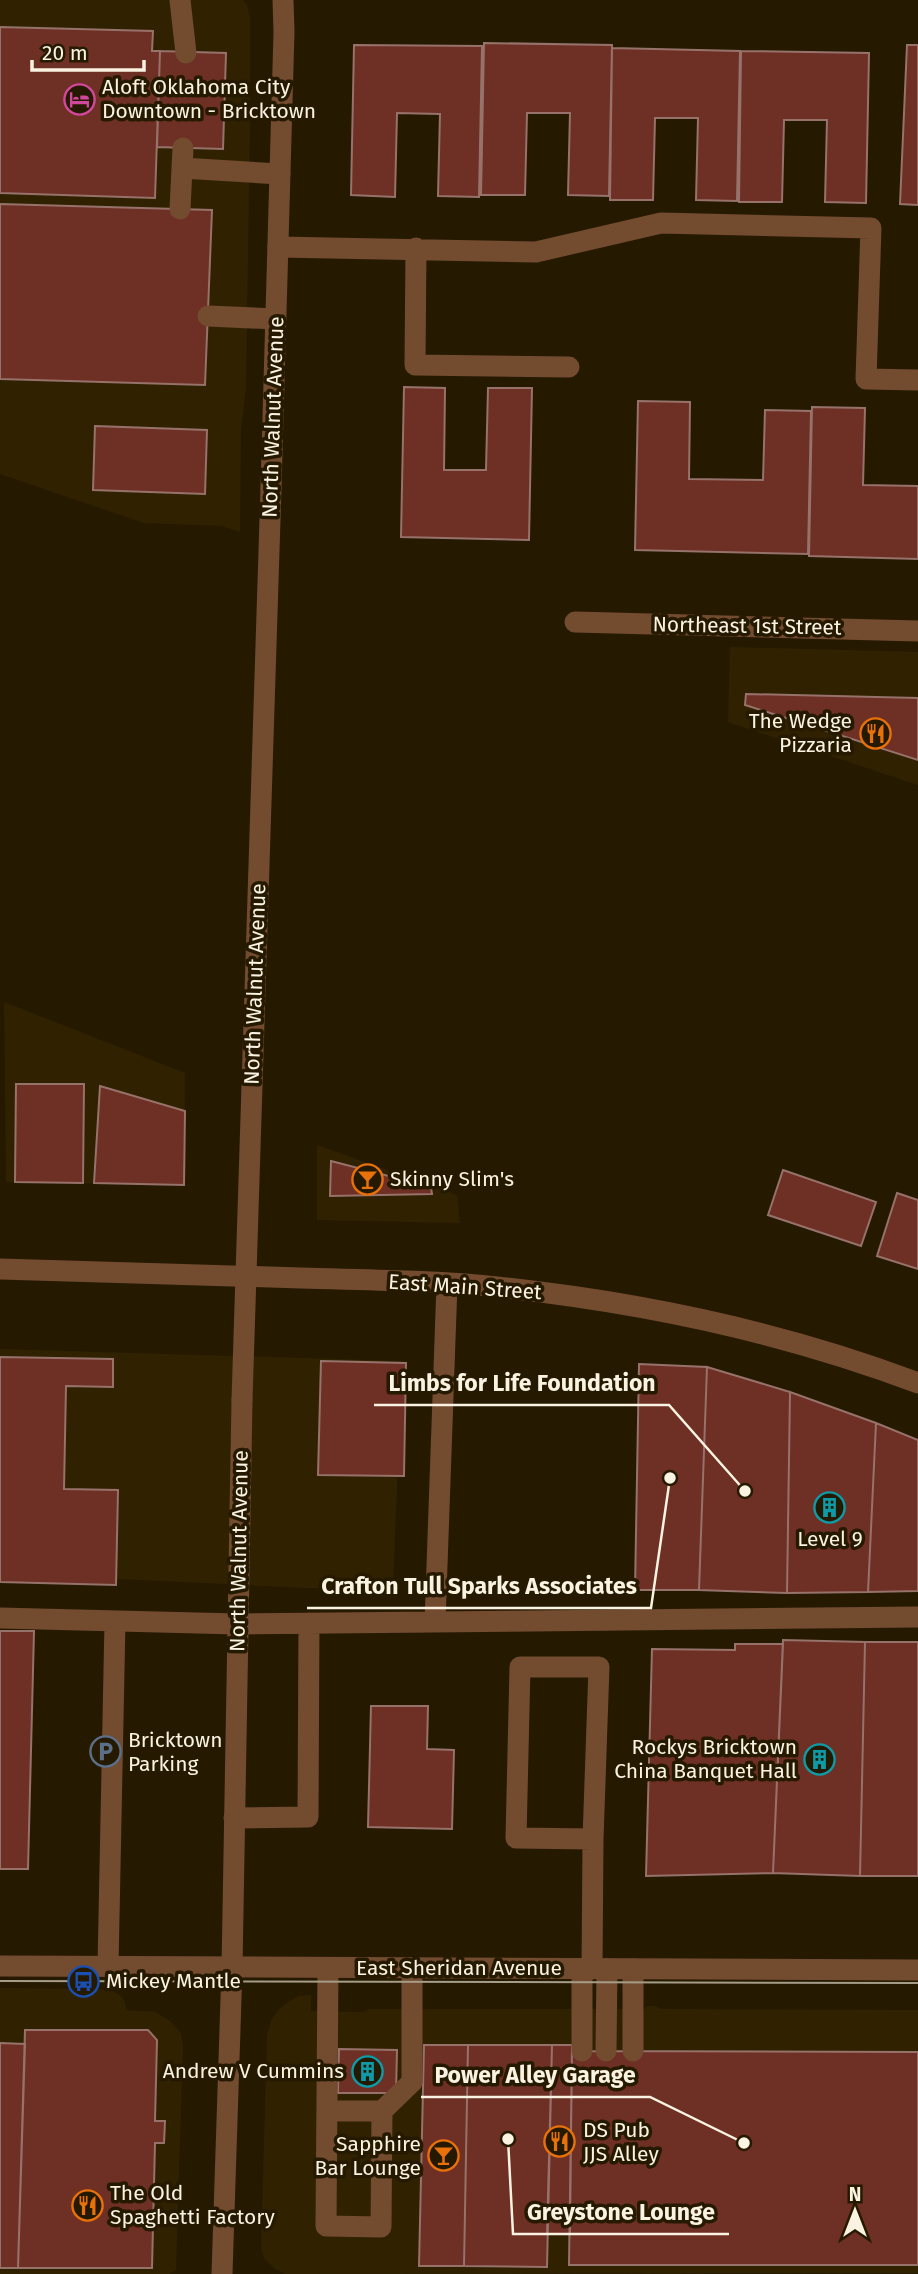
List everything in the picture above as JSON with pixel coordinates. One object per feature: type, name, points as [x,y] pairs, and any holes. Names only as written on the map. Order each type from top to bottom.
[{"type":"street","points":[[180,0],[186,53]]},
{"type":"street","name":"North Walnut Avenue","points":[[222,2274],[232,1968],[242,1400],[276,319],[283,0]]},
{"type":"street","points":[[180,209],[182,158],[280,174]]},
{"type":"street","points":[[278,247],[536,252],[661,223],[871,228],[866,379],[918,380]]},
{"type":"street","points":[[416,248],[415,365],[569,367]]},
{"type":"street","points":[[208,316],[276,319]]},
{"type":"street","name":"Northeast 1st Street","points":[[575,622],[918,631]]},
{"type":"street","name":"East Main Street","points":[[0,1269],[494,1287],[619,1303],[728,1325],[883,1369],[918,1383]]},
{"type":"street","points":[[435,1622],[447,1284]]},
{"type":"street","points":[[0,1618],[237,1624],[918,1617]]},
{"type":"street","points":[[108,1966],[115,1621]]},
{"type":"street","points":[[234,1818],[308,1817],[309,1623]]},
{"type":"street","points":[[593,1839],[516,1838],[520,1667],[599,1667],[593,1839],[594,1969],[606,2051]]},
{"type":"street","name":"East Sheridan Avenue","points":[[0,1965],[918,1970]]},
{"type":"street","points":[[328,1968],[326,2226],[381,2227],[382,2110]]},
{"type":"street","points":[[328,2110],[382,2110],[412,2082],[412,1968]]},
{"type":"street","points":[[582,2051],[594,1969]]},
{"type":"street","points":[[633,1969],[633,2051]]},
{"type":"shaded area","points":[[0,0],[243,0],[247,5],[250,17],[250,123],[246,388],[241,429],[240,532],[222,526],[144,523],[0,474]]},
{"type":"shaded area","points":[[730,647],[918,652],[918,785],[728,722]]},
{"type":"shaded area","points":[[4,1002],[185,1073],[184,1185],[6,1182]]},
{"type":"shaded area","points":[[317,1145],[457,1195],[460,1223],[317,1220]]},
{"type":"shaded area","points":[[0,1349],[402,1361],[393,1588],[306,1588],[0,1576]]},
{"type":"shaded area","name":"The Old Spaghetti Factory","points":[[0,1988],[113,1991],[121,1996],[126,2010],[155,2012],[170,2021],[181,2033],[183,2046],[176,2270],[169,2274],[0,2274]]},
{"type":"shaded area","points":[[311,1995],[311,2011],[644,2009],[648,2006],[662,2009],[918,2010],[918,2273],[286,2274],[275,2269],[264,2258],[261,2248],[267,2035],[278,2010],[299,1996]]},
{"type":"building","name":"Aloft Oklahoma City Downtown - Bricktown","points":[[0,27],[153,31],[152,51],[160,51],[155,198],[0,193]]},
{"type":"building","points":[[484,43],[612,45],[609,196],[568,195],[570,113],[527,113],[525,195],[481,195]]},
{"type":"building","points":[[354,45],[482,46],[479,197],[438,196],[440,114],[397,113],[395,197],[351,195]]},
{"type":"building","points":[[907,45],[918,45],[918,205],[900,204]]},
{"type":"building","points":[[612,48],[740,51],[737,201],[696,200],[698,118],[655,118],[653,200],[610,200]]},
{"type":"building","points":[[160,51],[226,53],[223,149],[157,147]]},
{"type":"building","points":[[741,51],[869,53],[866,203],[825,202],[827,120],[784,120],[782,202],[739,202]]},
{"type":"building","points":[[0,204],[212,210],[205,385],[0,379]]},
{"type":"building","points":[[404,387],[445,388],[444,470],[486,470],[488,388],[532,388],[529,540],[401,537]]},
{"type":"building","points":[[638,401],[690,402],[689,479],[763,480],[765,410],[811,411],[808,554],[635,550]]},
{"type":"building","points":[[812,407],[865,408],[863,485],[918,486],[918,559],[809,556]]},
{"type":"building","points":[[95,426],[207,430],[205,494],[93,490]]},
{"type":"building","name":"The Wedge Pizzaria","points":[[746,694],[918,698],[918,760],[745,705]]},
{"type":"building","points":[[16,1084],[84,1084],[83,1183],[15,1182]]},
{"type":"building","points":[[100,1086],[185,1111],[184,1185],[94,1183]]},
{"type":"building","points":[[331,1161],[431,1187],[432,1194],[330,1196]]},
{"type":"building","points":[[783,1170],[876,1202],[861,1246],[768,1215]]},
{"type":"building","points":[[897,1193],[918,1200],[918,1269],[877,1256]]},
{"type":"building","points":[[0,1357],[113,1359],[113,1387],[66,1386],[64,1489],[118,1490],[116,1585],[0,1582]]},
{"type":"building","points":[[321,1361],[406,1363],[404,1476],[318,1475]]},
{"type":"building","points":[[639,1364],[707,1367],[699,1590],[635,1590]]},
{"type":"building","points":[[707,1367],[790,1392],[787,1593],[699,1590]]},
{"type":"building","name":"Level 9","points":[[790,1392],[876,1423],[868,1592],[787,1593]]},
{"type":"building","points":[[876,1423],[918,1440],[918,1591],[868,1592]]},
{"type":"building","points":[[0,1631],[34,1631],[28,1869],[0,1869]]},
{"type":"building","name":"Rockys Bricktown China Banquet Hall","points":[[783,1640],[865,1642],[860,1876],[773,1873]]},
{"type":"building","points":[[865,1642],[918,1642],[918,1876],[860,1876]]},
{"type":"building","points":[[735,1644],[783,1644],[773,1873],[646,1876],[652,1649],[735,1650]]},
{"type":"building","points":[[371,1706],[428,1706],[427,1749],[454,1750],[452,1829],[368,1827]]},
{"type":"building","name":"The Old Spaghetti Factory","points":[[25,2030],[148,2030],[157,2040],[155,2121],[165,2121],[164,2143],[155,2143],[152,2268],[18,2268]]},
{"type":"building","points":[[0,2043],[25,2044],[18,2268],[0,2268]]},
{"type":"building","name":"Sapphire Bar Lounge","points":[[424,2045],[468,2045],[464,2266],[419,2266]]},
{"type":"building","points":[[468,2045],[552,2045],[547,2267],[464,2266]]},
{"type":"building","name":"DS Pub JJS Alley","points":[[552,2045],[572,2045],[570,2234],[547,2234]]},
{"type":"building","name":"Andrew V Cummins","points":[[339,2049],[397,2050],[396,2093],[338,2093]]},
{"type":"building","points":[[572,2051],[918,2052],[918,2265],[569,2265]]},
{"type":"tram line","points":[[0,1981],[918,1983]]},
{"type":"place","name":"Aloft Oklahoma City Downtown - Bricktown","points":[[79,99]]},
{"type":"place","name":"The Wedge Pizzaria","points":[[875,733]]},
{"type":"place","name":"Skinny Slim's","points":[[367,1179]]},
{"type":"place","name":"Crafton Tull Sparks Associates","points":[[670,1478]]},
{"type":"place","name":"Limbs for Life Foundation","points":[[745,1491]]},
{"type":"place","name":"Level 9","points":[[830,1507]]},
{"type":"place","name":"Bricktown Parking","points":[[105,1752]]},
{"type":"place","name":"Rockys Bricktown China Banquet Hall","points":[[820,1759]]},
{"type":"place","name":"Mickey Mantle","points":[[83,1981]]},
{"type":"place","name":"Andrew V Cummins","points":[[367,2071]]},
{"type":"place","name":"Greystone Lounge","points":[[508,2139]]},
{"type":"place","name":"DS Pub JJS Alley","points":[[560,2142]]},
{"type":"place","name":"Power Alley Garage","points":[[744,2143]]},
{"type":"place","name":"Sapphire Bar Lounge","points":[[444,2156]]},
{"type":"place","name":"The Old Spaghetti Factory","points":[[87,2205]]}]
